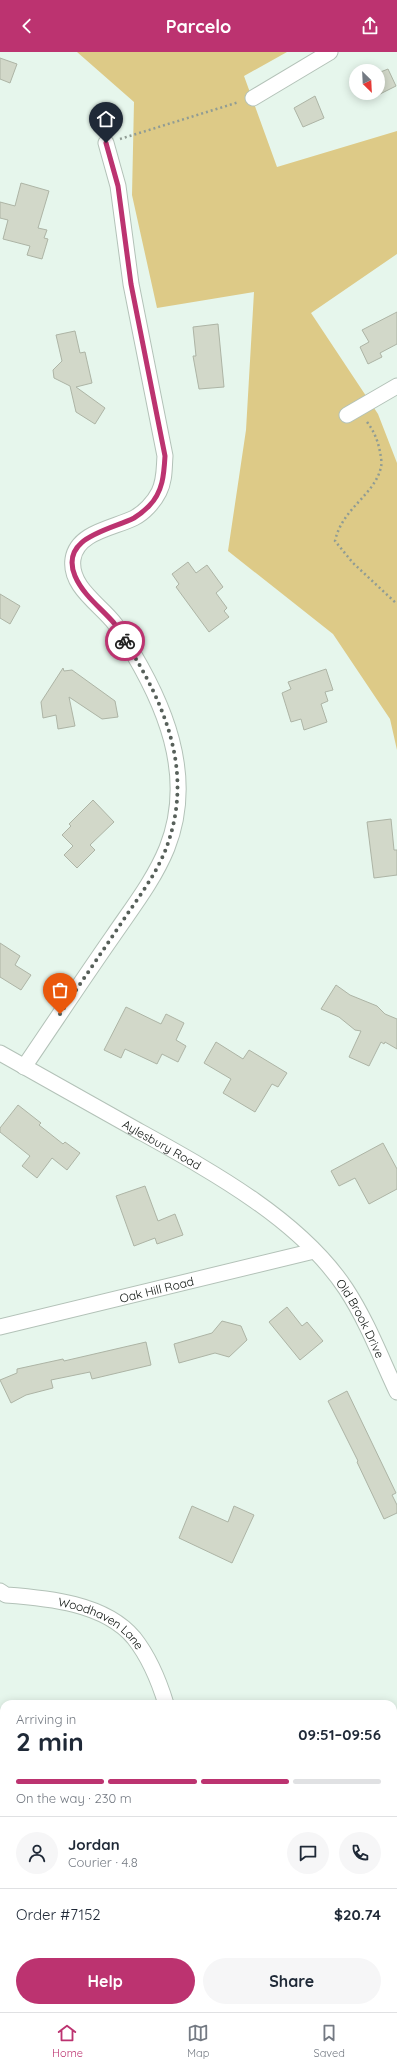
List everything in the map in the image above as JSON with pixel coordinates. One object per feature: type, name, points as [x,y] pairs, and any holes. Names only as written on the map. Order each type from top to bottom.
[{"type":"street","points":[[253,98],[330,52]]},
{"type":"street","points":[[24,1067],[136,902],[159,864],[172,829],[176,804],[176,756],[166,719],[158,700],[139,662],[115,624],[82,589],[74,575],[72,560],[76,549],[86,538],[135,517],[149,506],[159,492],[164,475],[165,456],[131,284],[118,186],[106,143]]},
{"type":"street","points":[[347,415],[397,386]]},
{"type":"street","name":"Aylesbury Road","points":[[0,1053],[213,1172],[270,1213],[314,1251]]},
{"type":"street","name":"Oak Hill Road","points":[[0,1326],[314,1251]]},
{"type":"street","name":"Old Brook Drive","points":[[314,1251],[346,1289],[358,1309],[397,1392]]},
{"type":"street","name":"Woodhaven Lane","points":[[0,1591],[6,1596],[64,1601],[89,1609],[113,1621],[133,1637],[143,1652],[160,1685],[165,1700]]},
{"type":"path","points":[[106,143],[253,98]]},
{"type":"path","points":[[347,415],[367,422],[378,440],[382,466],[376,483],[351,509],[337,532],[335,541],[353,563],[397,604]]},
{"type":"shaded area","points":[[77,52],[287,52],[244,76],[277,167],[397,131],[397,254],[311,313],[378,414],[397,463],[397,750],[390,719],[333,634],[228,551],[246,430],[254,292],[157,308],[132,195],[134,102]]},
{"type":"building","points":[[0,58],[17,64],[10,83],[0,79]]},
{"type":"building","points":[[388,69],[396,86],[385,92],[385,70]]},
{"type":"building","points":[[315,96],[324,118],[303,127],[294,108]]},
{"type":"building","points":[[21,183],[49,191],[38,228],[47,230],[44,238],[48,239],[42,259],[27,255],[30,246],[3,239],[8,220],[0,218],[0,202],[15,206]]},
{"type":"building","points":[[397,312],[397,344],[380,353],[382,357],[368,364],[360,347],[369,342],[362,330]]},
{"type":"building","points":[[218,324],[224,387],[199,389],[193,356],[196,356],[193,327]]},
{"type":"building","points":[[75,331],[80,353],[85,352],[92,383],[76,387],[105,408],[95,424],[76,412],[70,386],[54,378],[53,370],[62,361],[56,335]]},
{"type":"building","points":[[188,562],[196,573],[207,565],[223,587],[216,593],[227,608],[224,611],[229,617],[209,632],[176,587],[179,584],[172,574]]},
{"type":"building","points":[[0,594],[20,606],[10,624],[0,618]]},
{"type":"building","points":[[63,668],[64,671],[72,670],[115,701],[118,717],[102,719],[69,697],[75,726],[58,729],[56,715],[43,718],[41,702]]},
{"type":"building","points":[[326,669],[333,690],[325,692],[328,701],[321,704],[327,722],[304,730],[301,719],[291,722],[282,693],[291,689],[288,682]]},
{"type":"building","points":[[93,800],[114,822],[90,845],[95,850],[77,868],[64,855],[73,846],[62,835],[71,826],[69,824]]},
{"type":"building","points":[[391,819],[394,850],[397,850],[397,875],[374,878],[367,822]]},
{"type":"building","points":[[0,943],[20,956],[15,965],[31,975],[21,990],[0,977]]},
{"type":"building","points":[[336,985],[350,995],[377,1006],[385,1014],[397,1019],[397,1049],[385,1042],[384,1044],[381,1042],[369,1066],[349,1057],[361,1031],[355,1030],[339,1017],[321,1009]]},
{"type":"building","points":[[126,1007],[161,1024],[166,1014],[184,1023],[176,1040],[186,1046],[178,1062],[162,1054],[157,1064],[125,1049],[121,1058],[104,1050]]},
{"type":"building","points":[[216,1042],[243,1059],[249,1050],[287,1073],[278,1087],[272,1084],[255,1112],[223,1093],[231,1079],[204,1063]]},
{"type":"building","points":[[18,1105],[41,1123],[39,1125],[63,1144],[65,1142],[80,1153],[67,1170],[52,1158],[37,1178],[22,1166],[30,1156],[0,1132],[0,1128]]},
{"type":"building","points":[[383,1143],[397,1169],[397,1189],[369,1204],[355,1178],[339,1186],[331,1171]]},
{"type":"building","points":[[145,1186],[158,1221],[175,1214],[183,1235],[157,1244],[155,1238],[134,1246],[116,1196]]},
{"type":"building","points":[[287,1307],[302,1326],[307,1322],[323,1341],[300,1360],[269,1322]]},
{"type":"building","points":[[222,1321],[241,1326],[247,1340],[229,1357],[215,1353],[179,1363],[174,1344],[212,1333]]},
{"type":"building","points":[[146,1342],[151,1365],[92,1379],[90,1372],[51,1380],[53,1388],[26,1395],[11,1403],[0,1380],[17,1373],[17,1369],[63,1359],[64,1361]]},
{"type":"building","points":[[347,1391],[396,1493],[392,1495],[397,1505],[397,1513],[384,1519],[357,1462],[358,1461],[328,1401]]},
{"type":"building","points":[[192,1506],[228,1522],[234,1506],[254,1515],[232,1563],[179,1538]]},
{"type":"way so far","points":[[60,1014],[140,896],[159,864],[167,847],[176,811],[178,792],[176,756],[172,739],[166,719],[150,681],[125,641]]},
{"type":"route","points":[[106,143],[118,186],[131,284],[165,456],[164,475],[159,492],[149,506],[135,517],[86,538],[76,549],[72,560],[74,575],[82,589],[115,624],[125,641]]}]
